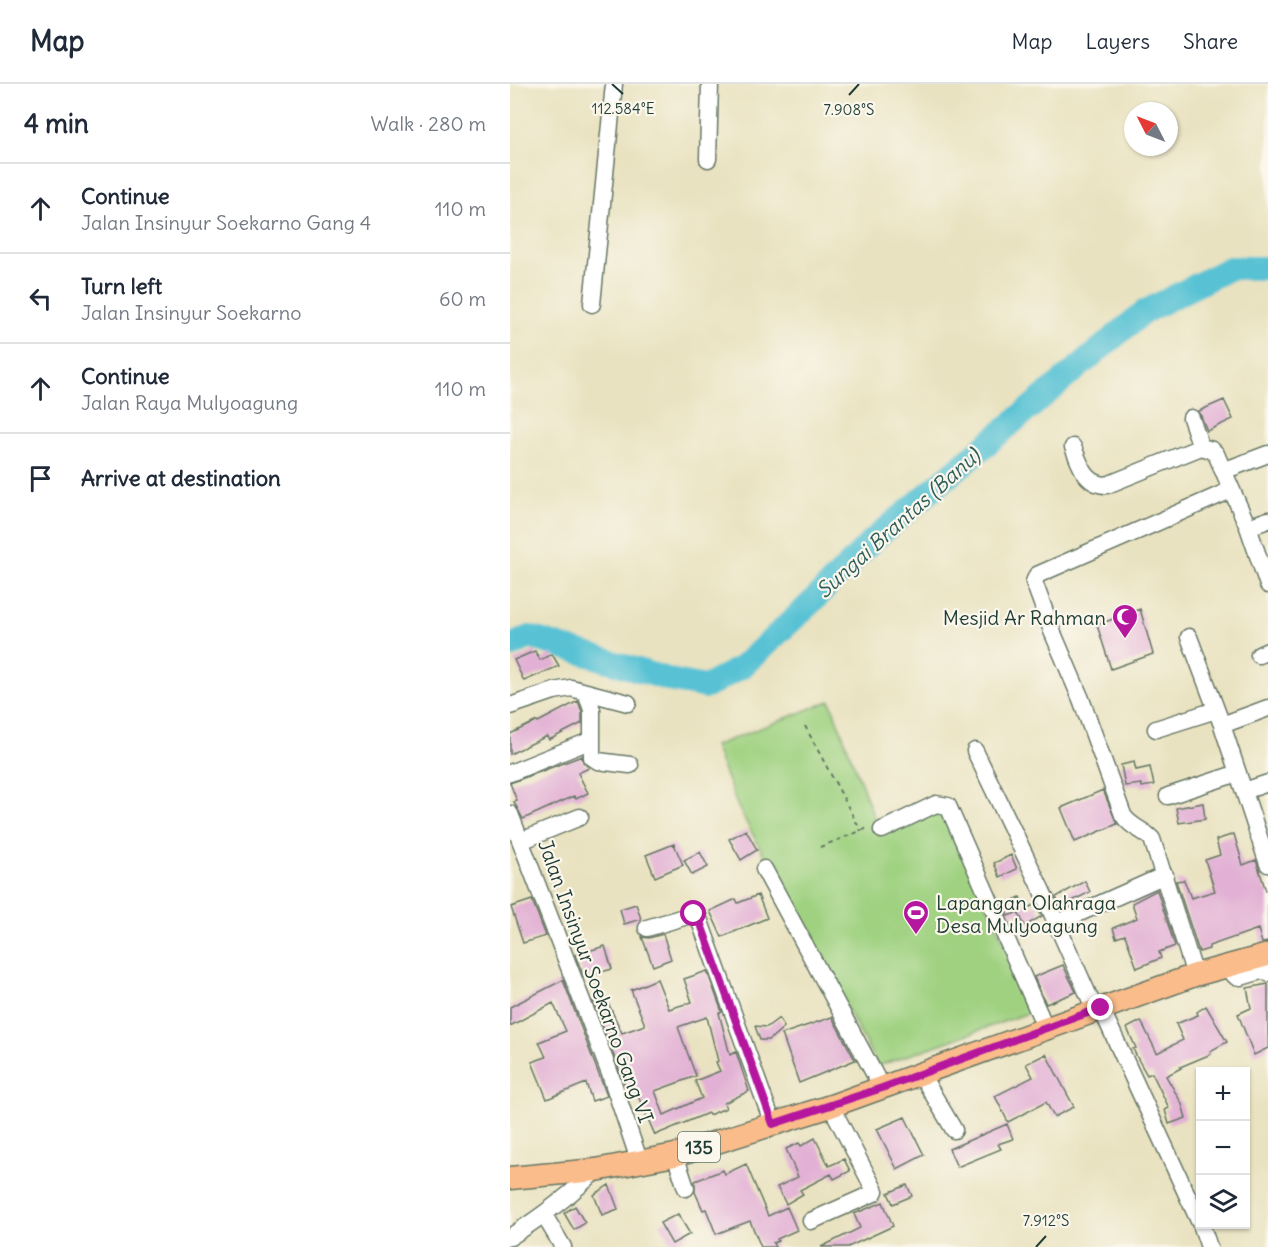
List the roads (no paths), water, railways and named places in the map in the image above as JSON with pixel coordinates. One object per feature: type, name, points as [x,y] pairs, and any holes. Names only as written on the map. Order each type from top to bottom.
[{"type":"main road","points":[[882,1088],[1195,975],[1226,965],[1268,956]]},
{"type":"main road","name":"135","points":[[510,1178],[596,1170],[675,1155],[882,1088]]},
{"type":"street","points":[[592,304],[614,84]]},
{"type":"street","points":[[708,159],[710,84]]},
{"type":"street","points":[[1191,418],[1201,447]]},
{"type":"street","points":[[1074,447],[1087,477],[1099,485],[1107,485],[1201,447],[1212,450],[1216,454],[1248,527],[1268,585]]},
{"type":"street","points":[[1223,471],[1268,454]]},
{"type":"street","points":[[1195,975],[1152,839],[1142,829],[1131,825],[1123,815],[1082,699],[1034,582],[1037,575],[1231,490]]},
{"type":"street","points":[[1248,527],[1268,519]]},
{"type":"street","points":[[1189,637],[1219,717],[1268,864]]},
{"type":"street","points":[[510,706],[554,691],[576,688],[628,703]]},
{"type":"street","points":[[586,692],[592,710],[592,756],[595,760],[630,765]]},
{"type":"street","points":[[1156,729],[1268,708]]},
{"type":"street","points":[[510,773],[592,740]]},
{"type":"street","points":[[975,751],[1196,1214]]},
{"type":"street","points":[[1168,796],[1238,773]]},
{"type":"street","points":[[1244,791],[1268,783]]},
{"type":"street","points":[[882,830],[936,804],[948,806],[1046,1029]]},
{"type":"street","name":"Jalan Insinyur Soekarno Gang VI","points":[[510,814],[609,1071],[640,1163]]},
{"type":"street","points":[[521,841],[580,818]]},
{"type":"street","points":[[764,868],[882,1088]]},
{"type":"street","points":[[1057,923],[1165,875]]},
{"type":"street","points":[[647,928],[694,914],[698,916],[773,1124]]},
{"type":"street","points":[[1226,965],[1235,976],[1241,977],[1264,970],[1268,973]]},
{"type":"street","points":[[921,1074],[954,1130]]},
{"type":"street","points":[[811,1221],[875,1191],[831,1106]]},
{"type":"street","points":[[675,1155],[686,1188]]},
{"type":"street","points":[[510,1237],[575,1191],[596,1170]]},
{"type":"street","points":[[544,1215],[563,1247]]},
{"type":"street","points":[[1203,1229],[1209,1247]]},
{"type":"waterway","name":"Sungai Brantas (Banu)","points":[[510,646],[530,637],[674,681],[706,687],[743,666],[814,600],[874,539],[1144,312],[1230,268],[1268,268]]},
{"type":"place","name":"Mesjid Ar Rahman","points":[[1125,640]]},
{"type":"place","name":"Lapangan Olahraga Desa Mulyoagung","points":[[916,936]]}]
